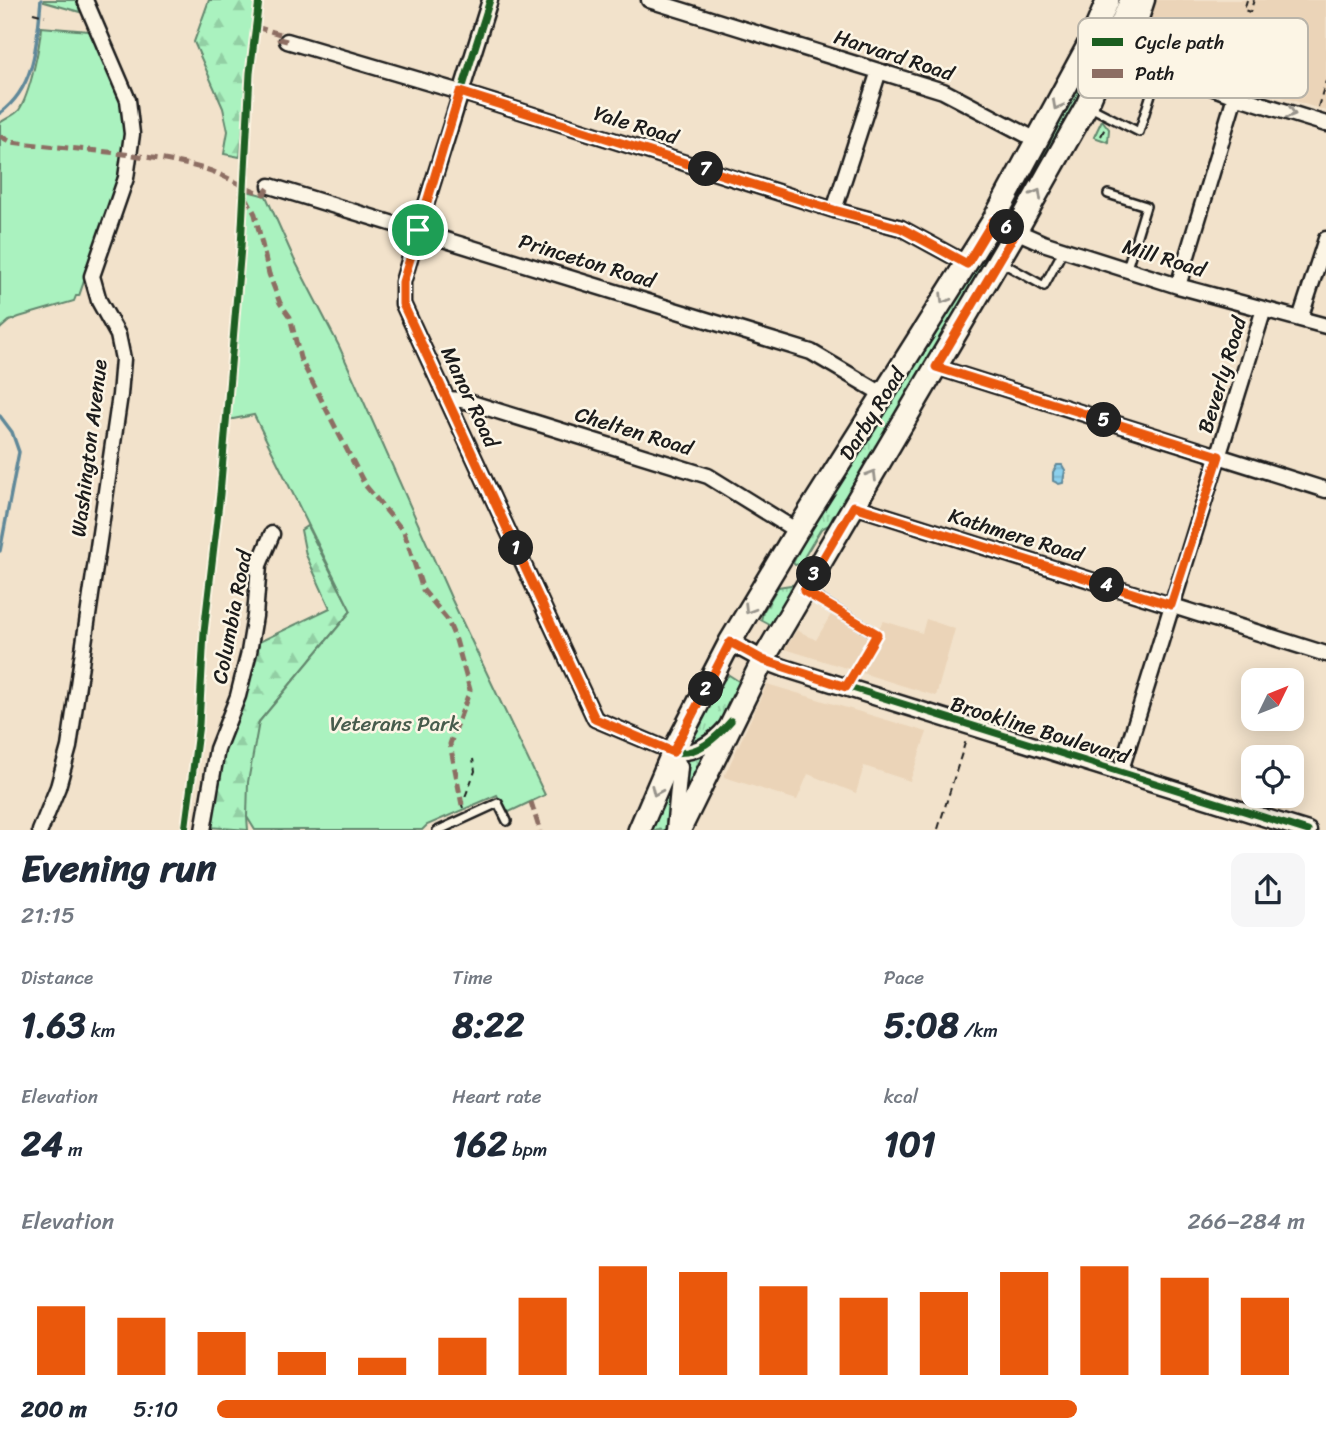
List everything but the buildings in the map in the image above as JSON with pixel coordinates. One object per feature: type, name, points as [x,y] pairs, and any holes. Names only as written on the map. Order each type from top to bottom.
[{"type":"main road","name":"Darby Road","points":[[1100,18],[1108,0]]},
{"type":"main road","name":"Darby Road","points":[[1124,18],[1131,0]]},
{"type":"main road","name":"Darby Road","points":[[639,830],[673,752],[730,642],[993,221],[1078,65]]},
{"type":"main road","name":"Darby Road","points":[[677,830],[763,660],[1016,232],[1090,98]]},
{"type":"main road","points":[[774,570],[809,583]]},
{"type":"street","name":"Washington Avenue","points":[[40,830],[58,787],[69,747],[123,359],[118,335],[99,301],[92,276],[126,178],[132,134],[128,100],[85,0]]},
{"type":"street","name":"Manor Road","points":[[490,0],[403,282],[403,304],[595,719],[673,752]]},
{"type":"street","name":"Harvard Road","points":[[649,0],[943,91],[1038,141]]},
{"type":"street","name":"Darby Road","points":[[1141,18],[1147,0]]},
{"type":"street","name":"Yale Road","points":[[288,41],[460,92],[834,210],[901,228],[967,264]]},
{"type":"street","points":[[834,210],[879,72]]},
{"type":"street","points":[[1178,286],[1234,98]]},
{"type":"street","points":[[1242,98],[1320,122]]},
{"type":"street","name":"Princeton Road","points":[[270,186],[811,352],[884,395]]},
{"type":"street","name":"Mill Road","points":[[993,221],[1064,249],[1178,286],[1326,326]]},
{"type":"street","points":[[1300,319],[1326,239]]},
{"type":"street","name":"Beverly Road","points":[[1120,773],[1264,309]]},
{"type":"street","points":[[936,367],[1326,490]]},
{"type":"street","name":"Chelten Road","points":[[448,399],[462,400],[708,476],[797,531]]},
{"type":"street","name":"Kathmere Road","points":[[854,506],[1326,654]]},
{"type":"street","name":"Columbia Road","points":[[203,830],[217,749],[238,696],[249,652],[259,565],[272,534]]},
{"type":"street","name":"Brookline Boulevard","points":[[730,642],[763,660],[1305,830]]},
{"type":"street","points":[[673,752],[685,754],[706,744],[732,721]]},
{"type":"street","points":[[673,752],[680,767],[676,830]]},
{"type":"lane","points":[[1087,105],[1139,132],[1150,98]]},
{"type":"lane","points":[[1108,194],[1146,206],[1127,268]]},
{"type":"lane","points":[[999,261],[1044,286],[1064,249]]},
{"type":"lane","points":[[809,583],[870,630]]},
{"type":"lane","points":[[439,830],[498,803],[507,821]]},
{"type":"path","points":[[1247,0],[1244,10],[1250,12],[1254,0]]},
{"type":"path","points":[[33,13],[45,16]]},
{"type":"path","points":[[1320,122],[1326,81]]},
{"type":"path","points":[[1100,124],[1103,128]]},
{"type":"path","points":[[1101,136],[1107,125]]},
{"type":"path","points":[[846,687],[877,634],[870,630]]},
{"type":"path","points":[[938,829],[970,726]]},
{"type":"path","points":[[466,816],[462,805],[475,771],[473,759]]},
{"type":"shaded area","points":[[1152,0],[1326,0],[1326,111],[1286,98],[1308,98],[1308,18],[1148,18]]},
{"type":"shaded area","points":[[833,611],[873,635],[884,621],[922,633],[926,619],[955,629],[936,696],[785,649],[797,630],[816,640]]},
{"type":"shaded area","points":[[767,684],[927,732],[910,781],[864,766],[856,793],[808,774],[797,800],[724,777]]},
{"type":"green space","points":[[78,0],[80,12],[44,2]]},
{"type":"green space","points":[[209,0],[255,0],[240,157],[224,154],[228,131],[223,108],[194,42]]},
{"type":"green space","points":[[41,27],[89,31],[112,76],[122,104],[123,149],[111,201],[79,296],[76,296],[74,301],[9,321],[0,329],[0,123],[17,112],[23,103],[34,70]]},
{"type":"green space","points":[[1078,84],[1078,98],[1081,98],[1024,203],[1019,199]]},
{"type":"green space","points":[[1102,120],[1109,129],[1108,142],[1094,137]]},
{"type":"green space","name":"Veterans Park","points":[[247,191],[266,196],[294,259],[339,346],[452,600],[545,795],[507,813],[497,795],[427,825],[422,830],[255,830],[247,817],[248,782],[259,722],[351,611],[254,415],[228,420]]},
{"type":"green space","points":[[990,240],[1000,245],[837,521],[821,529],[800,564],[795,565],[793,563],[817,514]]},
{"type":"green space","points":[[307,526],[351,611],[259,722],[247,817],[248,830],[208,827],[220,760],[257,643],[330,608],[306,555],[301,530]]},
{"type":"green space","points":[[797,584],[772,626],[761,620],[778,587]]},
{"type":"green space","points":[[729,675],[743,684],[712,736],[684,750],[717,686]]},
{"type":"green space","points":[[707,752],[679,809],[686,760]]},
{"type":"green space","points":[[675,772],[665,830],[646,830]]},
{"type":"water","points":[[1057,465],[1062,465],[1065,470],[1063,483],[1059,484],[1053,481],[1053,472]]},
{"type":"waterway","points":[[0,113],[12,102],[28,77],[36,47],[41,0]]},
{"type":"waterway","points":[[0,416],[12,432],[19,452],[0,551]]},
{"type":"marked path","points":[[256,27],[280,34],[279,39],[287,41]]},
{"type":"marked path","points":[[0,136],[11,142],[181,163],[213,172],[264,194],[270,186]]},
{"type":"marked path","points":[[246,197],[255,214],[269,274],[280,303],[290,317],[300,358],[365,485],[404,532],[423,590],[447,619],[456,640],[470,690],[450,744],[462,805]]},
{"type":"marked path","points":[[531,802],[540,830]]},
{"type":"cycle path","points":[[185,830],[199,724],[204,632],[220,494],[241,247],[250,73],[259,0]]},
{"type":"cycle path","points":[[490,0],[403,282],[403,304],[595,719],[673,752],[682,753],[706,744],[731,721]]},
{"type":"cycle path","points":[[763,660],[1305,830]]},
{"type":"route","points":[[460,92],[834,210],[901,228],[967,264],[993,221],[1016,232],[936,367],[1219,456],[1171,605],[854,506],[804,591],[877,634],[846,687],[763,660],[730,642],[673,752],[595,719],[403,304],[403,282],[418,230],[460,92]]}]
